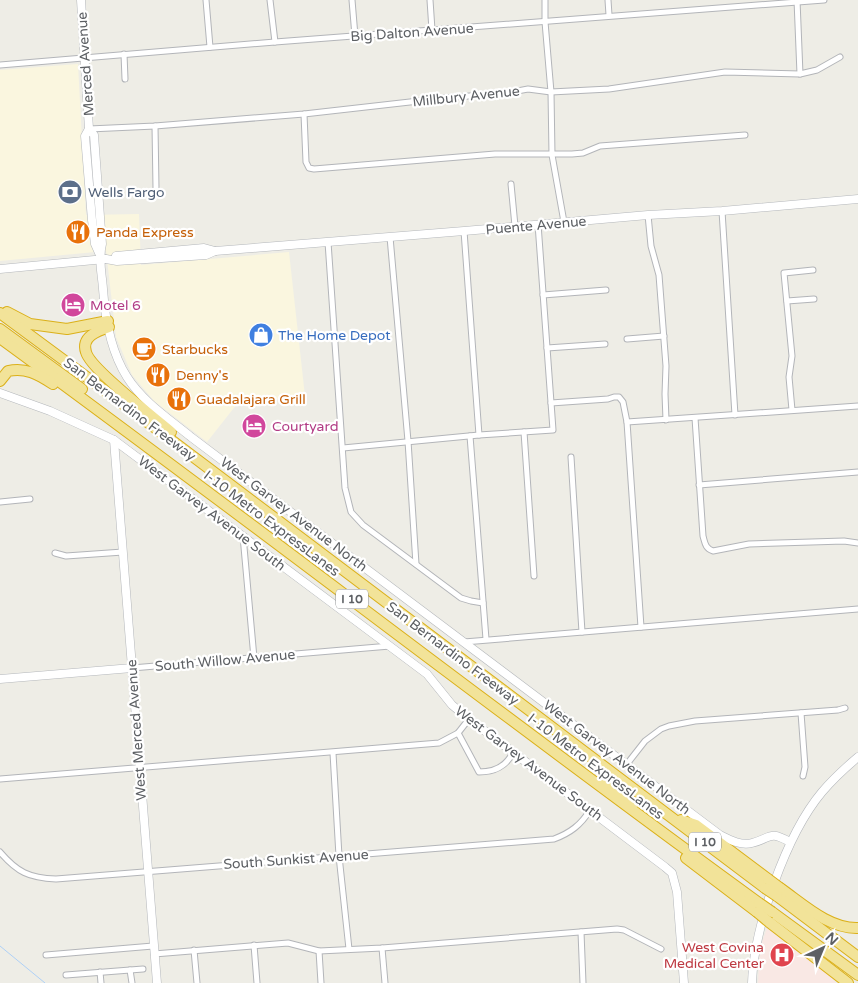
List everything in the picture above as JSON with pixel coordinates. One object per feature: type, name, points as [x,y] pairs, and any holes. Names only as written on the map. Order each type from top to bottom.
[{"type":"highway","points":[[0,308],[30,324],[53,328],[75,329],[108,324]]},
{"type":"highway","name":"San Bernardino Freeway","points":[[0,313],[737,866],[766,883]]},
{"type":"highway","name":"I-10 Metro ExpressLanes","points":[[0,320],[724,863],[737,866]]},
{"type":"highway","points":[[108,324],[90,335],[87,340],[86,352],[89,359],[101,373],[216,467],[231,485]]},
{"type":"highway","name":"I-10 Metro ExpressLanes","points":[[0,329],[707,858],[720,868],[727,879]]},
{"type":"highway","name":"San Bernardino Freeway","points":[[0,338],[615,798],[727,879],[758,908],[858,975]]},
{"type":"highway","points":[[0,381],[8,371],[26,370],[50,382],[116,423]]},
{"type":"highway","points":[[615,798],[637,821],[758,908]]},
{"type":"highway","points":[[673,817],[696,825],[858,957]]},
{"type":"highway","points":[[778,892],[829,921],[845,928],[858,928]]},
{"type":"highway","points":[[771,917],[846,982]]},
{"type":"street","name":"Merced Avenue","points":[[81,0],[89,129],[85,136],[89,193],[95,244],[102,257],[108,324]]},
{"type":"street","points":[[206,0],[210,47]]},
{"type":"street","points":[[270,0],[275,42]]},
{"type":"street","points":[[352,0],[355,36]]},
{"type":"street","points":[[432,0],[435,30]]},
{"type":"street","points":[[545,0],[551,92],[552,155],[564,222]]},
{"type":"street","points":[[608,0],[609,15]]},
{"type":"street","points":[[719,0],[719,8]]},
{"type":"street","name":"Big Dalton Avenue","points":[[0,65],[545,22],[609,15],[824,0]]},
{"type":"street","points":[[797,1],[800,74]]},
{"type":"street","points":[[124,54],[125,79]]},
{"type":"street","name":"Millbury Avenue","points":[[89,129],[155,126],[304,114],[501,94],[528,89],[551,92],[615,88],[725,72],[800,74],[817,70],[840,57]]},
{"type":"street","points":[[304,114],[306,162],[309,168],[314,169],[495,154],[552,155],[582,153],[600,146],[745,135]]},
{"type":"street","points":[[155,126],[156,188]]},
{"type":"street","points":[[511,184],[515,226]]},
{"type":"street","name":"Puente Avenue","points":[[0,269],[102,257],[117,261],[172,258],[206,255],[215,251],[858,199]]},
{"type":"street","points":[[722,211],[735,415]]},
{"type":"street","points":[[648,215],[651,246],[659,275],[664,336],[666,420]]},
{"type":"street","points":[[343,448],[553,430],[538,224]]},
{"type":"street","points":[[464,232],[479,435]]},
{"type":"street","points":[[390,237],[408,441],[416,564]]},
{"type":"street","points":[[328,242],[345,488],[351,512],[363,525],[461,598],[483,602]]},
{"type":"street","points":[[792,410],[789,377],[792,356],[784,274],[813,270]]},
{"type":"street","points":[[543,295],[606,290]]},
{"type":"street","points":[[787,301],[814,299]]},
{"type":"street","name":"West Garvey Avenue North","points":[[108,324],[117,359],[127,378],[154,407],[191,437],[720,835],[744,844],[753,843],[769,835],[774,835],[790,842]]},
{"type":"street","points":[[627,339],[664,336]]},
{"type":"street","points":[[547,348],[605,344]]},
{"type":"street","name":"West Garvey Avenue South","points":[[0,394],[50,411],[114,440],[391,646],[427,674],[452,705],[659,861],[672,874],[677,892],[684,983]]},
{"type":"street","points":[[551,403],[619,397],[624,402],[641,627]]},
{"type":"street","points":[[627,422],[858,406]]},
{"type":"street","points":[[695,418],[703,536],[708,549],[713,551],[750,544],[844,541],[858,543]]},
{"type":"street","points":[[524,432],[534,576]]},
{"type":"street","points":[[470,436],[486,639]]},
{"type":"street","name":"West Merced Avenue","points":[[114,440],[156,983]]},
{"type":"street","points":[[571,457],[582,632]]},
{"type":"street","points":[[699,485],[858,472]]},
{"type":"street","points":[[0,502],[30,499]]},
{"type":"street","points":[[243,536],[254,658]]},
{"type":"street","points":[[55,553],[66,556],[123,552]]},
{"type":"street","points":[[464,642],[858,609]]},
{"type":"street","name":"South Willow Avenue","points":[[0,679],[391,646]]},
{"type":"street","points":[[627,764],[645,741],[668,726],[682,723],[845,708]]},
{"type":"street","points":[[801,712],[805,766],[803,776]]},
{"type":"street","points":[[0,779],[439,743],[458,733],[470,719]]},
{"type":"street","points":[[458,733],[476,770],[479,772],[499,768],[510,759],[513,752]]},
{"type":"street","points":[[333,753],[339,856],[349,949]]},
{"type":"street","points":[[752,983],[754,955],[759,932],[790,842],[821,792],[858,757]]},
{"type":"street","name":"South Sunkist Avenue","points":[[0,852],[20,871],[38,878],[56,879],[148,870],[554,839],[583,822],[590,810]]},
{"type":"street","points":[[46,955],[194,950],[288,943],[319,951],[382,948],[617,929],[624,930],[661,949]]},
{"type":"street","points":[[581,932],[583,983]]},
{"type":"street","points":[[254,945],[257,983]]},
{"type":"street","points":[[382,948],[384,983]]},
{"type":"street","points":[[194,950],[197,983]]},
{"type":"street","points":[[319,951],[321,983]]},
{"type":"street","points":[[66,975],[144,969]]},
{"type":"street","points":[[130,970],[132,983]]},
{"type":"street","points":[[100,972],[101,983]]},
{"type":"shaded area","points":[[78,64],[86,215],[139,214],[141,265],[289,252],[305,396],[237,404],[207,442],[154,401],[132,375],[116,337],[106,251],[0,261],[0,70]]},
{"type":"shaded area","name":"West Covina Medical Center","points":[[767,928],[830,975],[836,983],[758,983],[760,948]]},
{"type":"waterway","points":[[0,946],[45,983]]},
{"type":"place","name":"Wells Fargo","points":[[70,192]]},
{"type":"place","name":"Panda Express","points":[[78,232]]},
{"type":"place","name":"Motel 6","points":[[73,305]]},
{"type":"place","name":"The Home Depot","points":[[261,335]]},
{"type":"place","name":"Starbucks","points":[[144,349]]},
{"type":"place","name":"Denny's","points":[[158,375]]},
{"type":"place","name":"Guadalajara Grill","points":[[179,399]]},
{"type":"place","name":"Courtyard","points":[[254,426]]},
{"type":"place","name":"West Covina Medical Center","points":[[782,955]]}]
